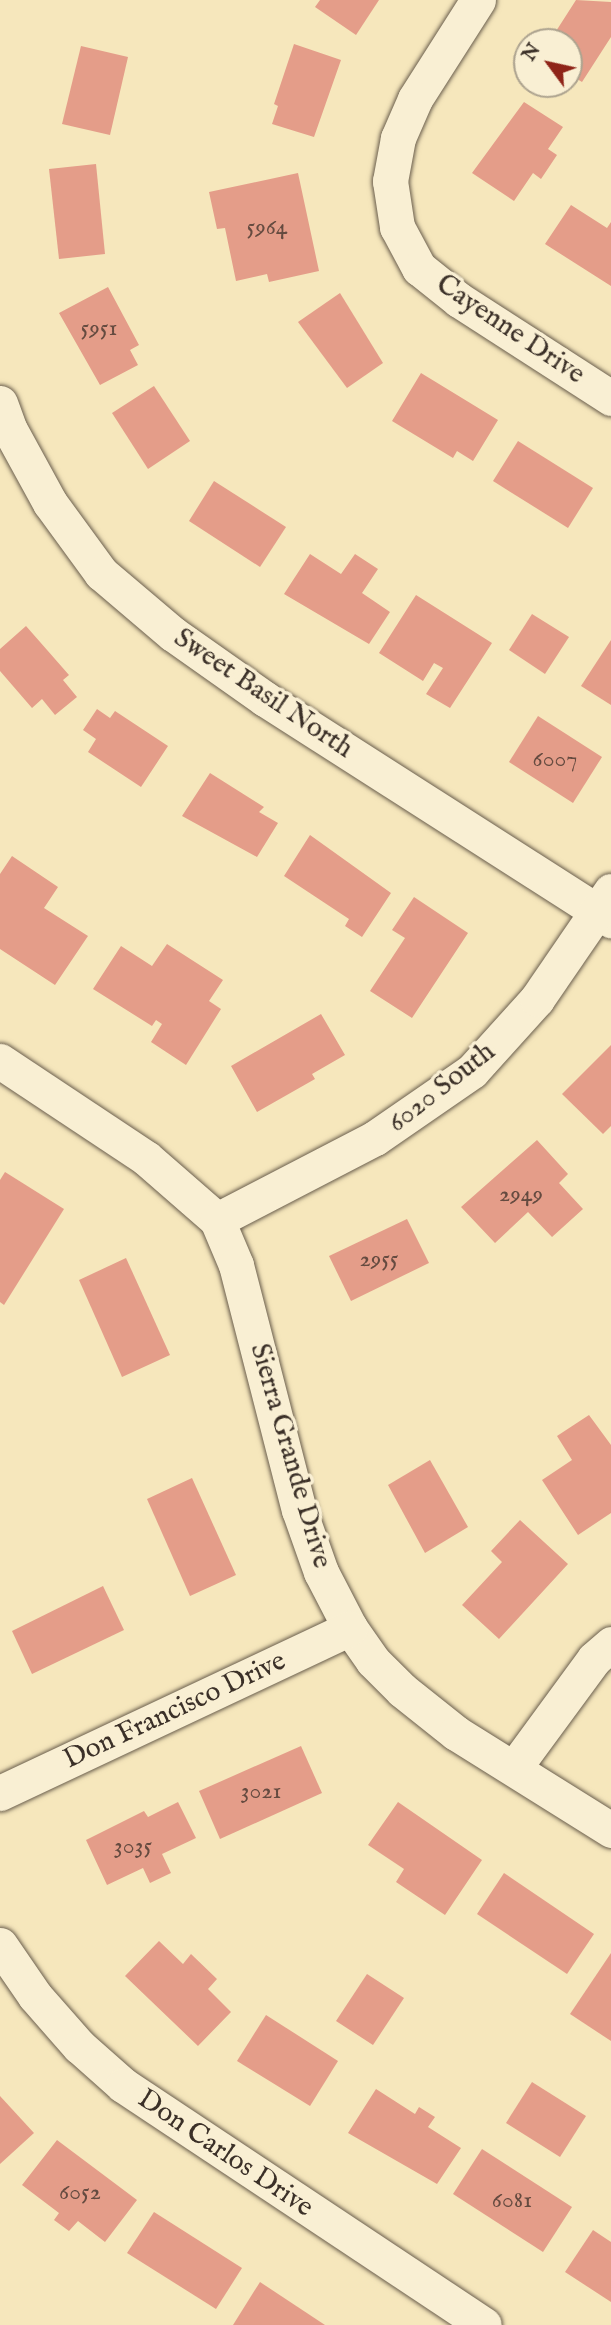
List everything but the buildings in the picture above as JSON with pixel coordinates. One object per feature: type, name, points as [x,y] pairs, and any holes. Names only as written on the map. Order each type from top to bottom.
[{"type":"street","name":"Cayenne Drive","points":[[478,0],[415,99],[398,138],[390,181],[397,228],[418,268],[459,300],[611,398]]},
{"type":"street","name":"Sweet Basil North","points":[[0,403],[10,430],[50,503],[101,573],[173,634],[265,699],[607,908]]},
{"type":"street","name":"6020 South","points":[[217,1220],[375,1138],[472,1071],[537,999],[607,908]]},
{"type":"street","points":[[0,1061],[146,1158],[217,1220]]},
{"type":"street","name":"Sierra Grande Drive","points":[[217,1220],[253,1326],[299,1510],[321,1572],[350,1628],[402,1690],[456,1732],[611,1830]]},
{"type":"street","name":"Don Francisco Drive","points":[[0,1793],[350,1628]]},
{"type":"street","points":[[514,1768],[593,1659],[611,1644]]},
{"type":"street","name":"Don Carlos Drive","points":[[0,1945],[35,1996],[79,2046],[123,2085],[484,2325]]}]
